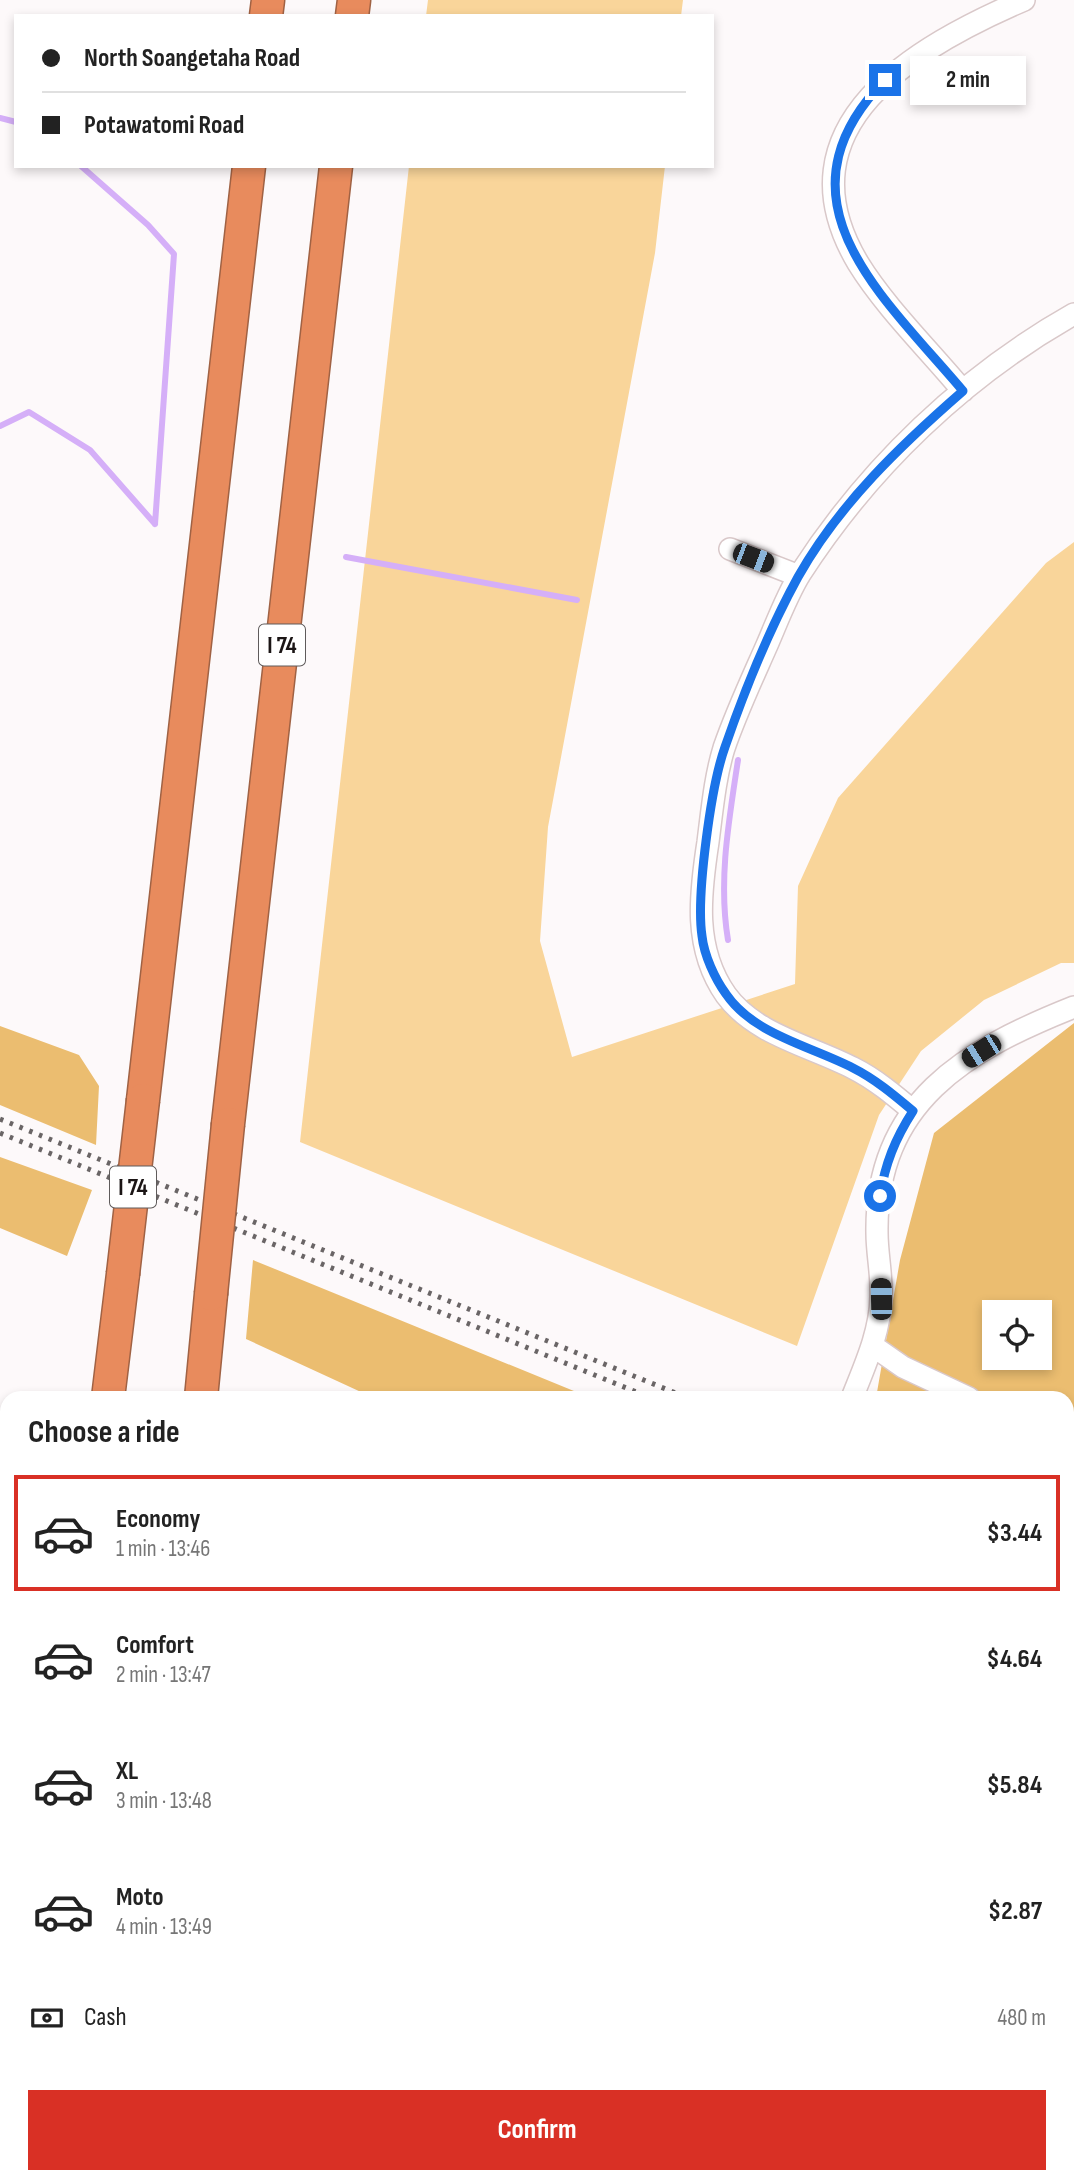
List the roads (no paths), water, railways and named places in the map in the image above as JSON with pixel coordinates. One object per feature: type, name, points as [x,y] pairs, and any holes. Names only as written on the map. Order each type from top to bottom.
[{"type":"highway","name":"I 74","points":[[109,1391],[249,168]]},
{"type":"highway","name":"I 74","points":[[202,1391],[336,168]]},
{"type":"street","points":[[963,391],[858,263],[839,215],[834,174],[839,148],[850,124],[873,93],[897,68],[933,44],[1024,0]]},
{"type":"street","points":[[913,1111],[879,1083],[854,1068],[762,1027],[742,1013],[726,994],[702,937],[701,892],[724,749],[799,576],[876,472],[963,391],[1026,341],[1074,314]]},
{"type":"street","points":[[730,550],[799,576]]},
{"type":"street","points":[[855,1391],[873,1346],[881,1299],[877,1233],[884,1168],[896,1137],[934,1084],[961,1063],[1000,1039],[1074,1007]]},
{"type":"street","points":[[873,1346],[903,1367],[954,1391]]},
{"type":"waterway","points":[[0,118],[14,122]]},
{"type":"waterway","points":[[83,168],[148,225],[174,254],[155,524]]},
{"type":"waterway","points":[[0,426],[29,412],[90,450],[155,524]]},
{"type":"waterway","points":[[346,557],[577,600]]},
{"type":"waterway","points":[[728,940],[724,872],[738,760]]},
{"type":"railway","points":[[0,1119],[671,1391]]},
{"type":"railway","points":[[0,1133],[634,1391]]}]
